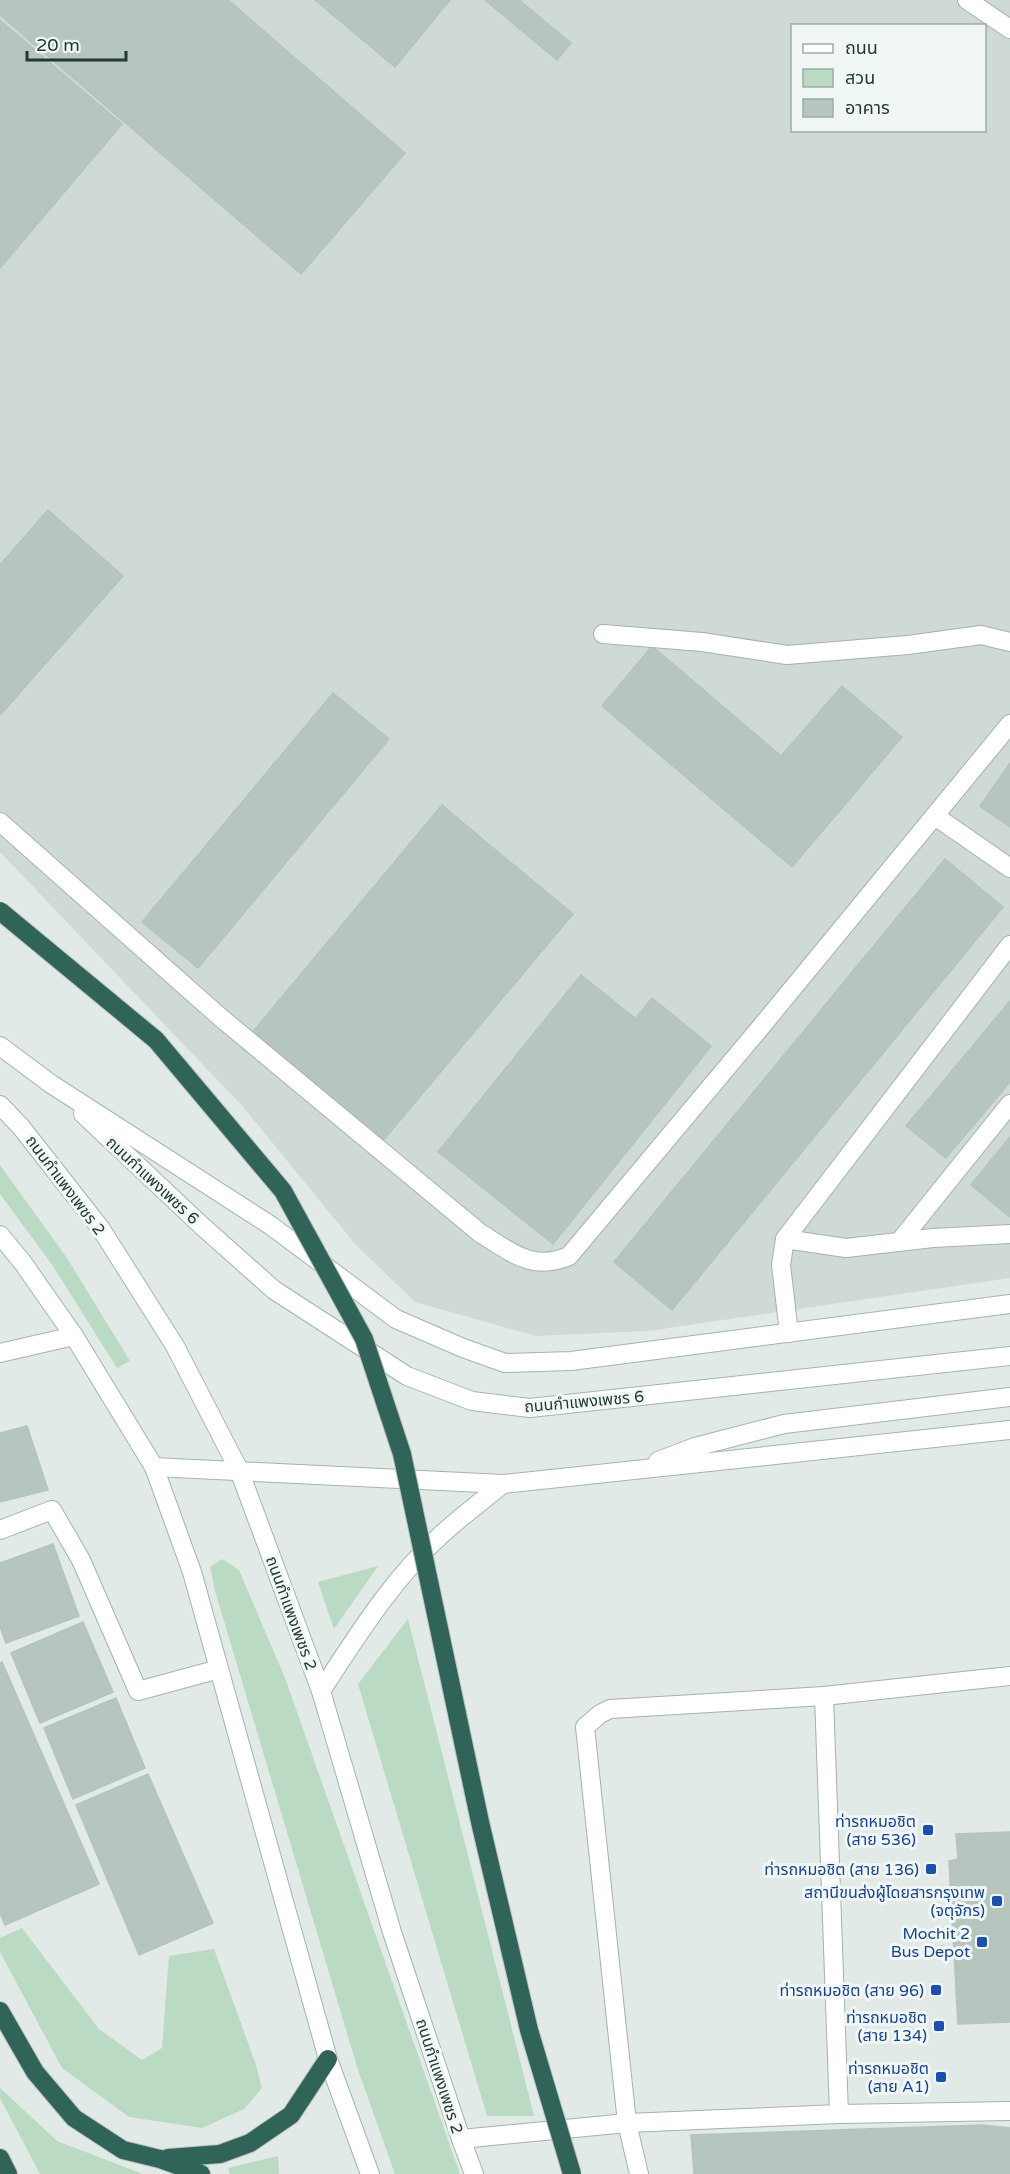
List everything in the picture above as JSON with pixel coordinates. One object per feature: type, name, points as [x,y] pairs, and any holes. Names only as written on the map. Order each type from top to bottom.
[{"type":"highway","points":[[0,911],[156,1040],[283,1191],[364,1339],[402,1454],[483,1833],[529,2030],[572,2174]]},
{"type":"highway","points":[[1,2014],[35,2072],[74,2118],[123,2150],[160,2159],[201,2174]]},
{"type":"highway","points":[[160,2159],[220,2154],[250,2143],[291,2115],[328,2059]]},
{"type":"highway","points":[[0,2158],[8,2174]]},
{"type":"street","points":[[967,0],[1010,29]]},
{"type":"street","points":[[603,634],[702,642],[787,655],[908,645],[981,635],[1010,642]]},
{"type":"street","points":[[0,822],[220,1017],[480,1233],[520,1258],[536,1262],[554,1262],[568,1256],[760,1028],[1010,724]]},
{"type":"street","points":[[935,816],[1010,868]]},
{"type":"street","points":[[789,1333],[781,1265],[785,1239],[1010,945]]},
{"type":"street","name":"ถนนกำแพงเพชร 6","points":[[0,1046],[51,1084],[270,1226],[396,1319],[463,1348],[505,1363],[571,1361],[1010,1304]]},
{"type":"street","name":"ถนนกำแพงเพชร 6","points":[[51,1084],[202,1226],[274,1290],[407,1376],[472,1401],[530,1408],[1010,1356]]},
{"type":"street","points":[[900,1241],[1010,1104]]},
{"type":"street","name":"ถนนกำแพงเพชร 2","points":[[0,1105],[21,1127],[101,1229],[175,1346],[239,1470],[321,1691],[392,1932],[474,2174]]},
{"type":"street","points":[[785,1239],[846,1248],[900,1241],[1010,1234]]},
{"type":"street","points":[[0,1235],[74,1336],[154,1467],[192,1572],[328,2059],[370,2174]]},
{"type":"street","points":[[0,1353],[74,1336]]},
{"type":"street","points":[[634,1471],[695,1447],[784,1424],[1010,1397]]},
{"type":"street","points":[[154,1467],[504,1484],[1010,1430]]},
{"type":"street","points":[[321,1691],[363,1626],[399,1579],[441,1534],[504,1484]]},
{"type":"street","points":[[0,1530],[51,1510],[81,1560],[138,1691],[219,1669]]},
{"type":"street","points":[[639,2174],[627,2122],[585,1727],[610,1709],[824,1696],[1010,1676]]},
{"type":"street","points":[[824,1696],[839,2114]]},
{"type":"street","points":[[461,2139],[627,2122],[839,2114],[1010,2111]]},
{"type":"shaded area","points":[[0,0],[1010,0],[1010,1278],[648,1331],[536,1336],[415,1302],[355,1244],[244,1108],[0,852]]},
{"type":"green space","points":[[0,1165],[67,1258],[130,1361],[117,1368],[53,1266],[0,1194]]},
{"type":"green space","points":[[222,1559],[239,1570],[285,1678],[460,2174],[395,2174],[358,2070],[215,1591],[210,1567]]},
{"type":"green space","points":[[378,1566],[334,1629],[318,1582]]},
{"type":"green space","points":[[408,1619],[534,2116],[487,2116],[358,1684]]},
{"type":"green space","points":[[22,1928],[99,2029],[142,2060],[162,2048],[169,1956],[214,1949],[256,2065],[262,2088],[244,2109],[202,2128],[129,2117],[62,2068],[0,1952],[0,1938]]},
{"type":"green space","points":[[0,2088],[57,2141],[143,2174],[40,2174],[0,2098]]},
{"type":"green space","points":[[278,2156],[279,2174],[230,2174],[228,2168]]},
{"type":"building","points":[[0,0],[228,0],[405,153],[301,274],[0,15]]},
{"type":"building","points":[[315,0],[450,0],[395,67]]},
{"type":"building","points":[[485,0],[519,0],[571,43],[557,60]]},
{"type":"building","points":[[0,20],[122,124],[0,268]]},
{"type":"building","points":[[48,510],[123,576],[0,715],[0,565]]},
{"type":"building","points":[[652,646],[781,756],[842,686],[902,737],[792,867],[602,706]]},
{"type":"building","points":[[333,693],[389,739],[198,968],[142,922]]},
{"type":"building","points":[[1010,763],[1010,827],[980,806]]},
{"type":"building","points":[[442,805],[498,852],[307,1080],[251,1034]]},
{"type":"building","points":[[498,852],[573,914],[381,1143],[307,1080]]},
{"type":"building","points":[[945,859],[1003,907],[672,1310],[614,1262]]},
{"type":"building","points":[[581,975],[635,1018],[493,1196],[438,1152]]},
{"type":"building","points":[[652,998],[711,1046],[553,1244],[493,1196]]},
{"type":"building","points":[[1010,1001],[1010,1082],[946,1158],[906,1126]]},
{"type":"building","points":[[1010,1137],[1010,1217],[971,1185]]},
{"type":"building","points":[[27,1426],[48,1490],[0,1502],[0,1433]]},
{"type":"building","points":[[53,1544],[79,1616],[6,1643],[0,1627],[0,1563]]},
{"type":"building","points":[[83,1622],[113,1692],[40,1723],[11,1653]]},
{"type":"building","points":[[2,1662],[99,1884],[5,1925],[0,1913],[0,1663]]},
{"type":"building","points":[[116,1698],[145,1768],[73,1799],[44,1728]]},
{"type":"building","points":[[148,1774],[213,1923],[139,1955],[76,1805]]},
{"type":"building","name":"Mochit 2 Bus Depot","points":[[1010,1832],[1010,2022],[958,2024],[949,1861],[958,1859],[956,1834]]},
{"type":"building","points":[[983,2125],[1010,2128],[1010,2174],[694,2174],[691,2135]]},
{"type":"place","name":"ท่ารถหมอชิต (สาย 536)","points":[[928,1830]]},
{"type":"place","name":"ท่ารถหมอชิต (สาย 136)","points":[[931,1869]]},
{"type":"place","name":"สถานีขนส่งผู้โดยสารกรุงเทพ (จตุจักร)","points":[[997,1901]]},
{"type":"place","name":"Mochit 2 Bus Depot","points":[[982,1942]]},
{"type":"place","name":"ท่ารถหมอชิต (สาย 96)","points":[[936,1990]]},
{"type":"place","name":"ท่ารถหมอชิต (สาย 134)","points":[[939,2026]]},
{"type":"place","name":"ท่ารถหมอชิต (สาย A1)","points":[[941,2077]]}]
